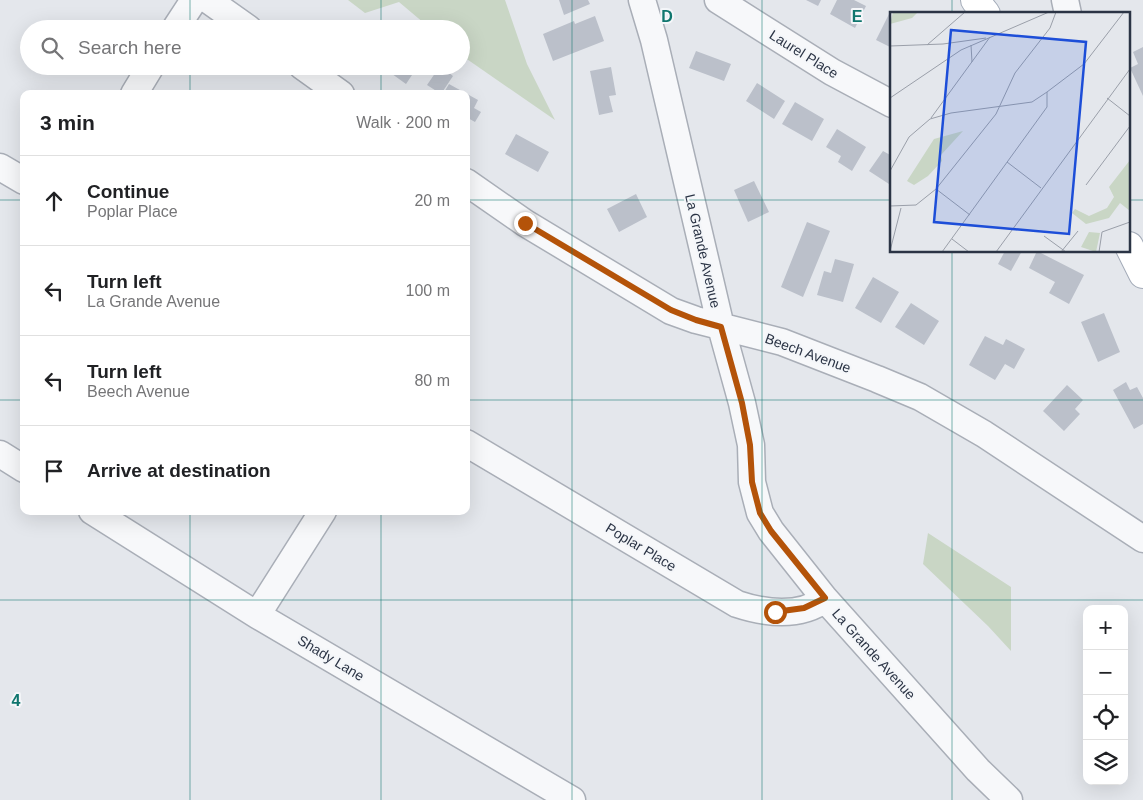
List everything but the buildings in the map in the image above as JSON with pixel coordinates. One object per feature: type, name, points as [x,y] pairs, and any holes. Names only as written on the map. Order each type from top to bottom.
[{"type":"main road","points":[[974,0],[984,12]]},
{"type":"main road","points":[[1130,248],[1143,274]]},
{"type":"street","points":[[181,20],[194,0]]},
{"type":"street","points":[[208,0],[236,20]]},
{"type":"street","name":"La Grande Avenue","points":[[642,0],[654,40],[721,327],[742,403],[750,445],[752,482],[760,513],[771,531],[825,598],[978,770],[1009,800]]},
{"type":"street","name":"Laurel Place","points":[[718,0],[832,72],[890,103]]},
{"type":"street","points":[[136,90],[146,75]]},
{"type":"street","points":[[315,75],[336,90]]},
{"type":"street","points":[[0,167],[20,179]]},
{"type":"street","name":"Beech Avenue","points":[[470,185],[525,223],[671,310],[696,320],[782,342],[877,378],[920,397],[984,434],[1143,539]]},
{"type":"street","name":"Poplar Place","points":[[470,445],[737,604],[755,610],[785,612],[804,608],[825,598]]},
{"type":"street","points":[[0,454],[20,466]]},
{"type":"street","name":"Shady Lane","points":[[98,515],[257,615],[572,800]]},
{"type":"street","points":[[257,615],[320,515]]},
{"type":"green space","points":[[348,0],[505,0],[527,64],[555,120],[470,61],[470,20],[420,20],[399,2],[365,13]]},
{"type":"green space","points":[[928,533],[1011,587],[1011,651],[988,626],[923,564]]},
{"type":"route","points":[[525,223],[671,310],[721,327],[742,403],[750,445],[752,482],[760,513],[771,531],[825,598],[823,601],[804,608],[775,612]]}]
